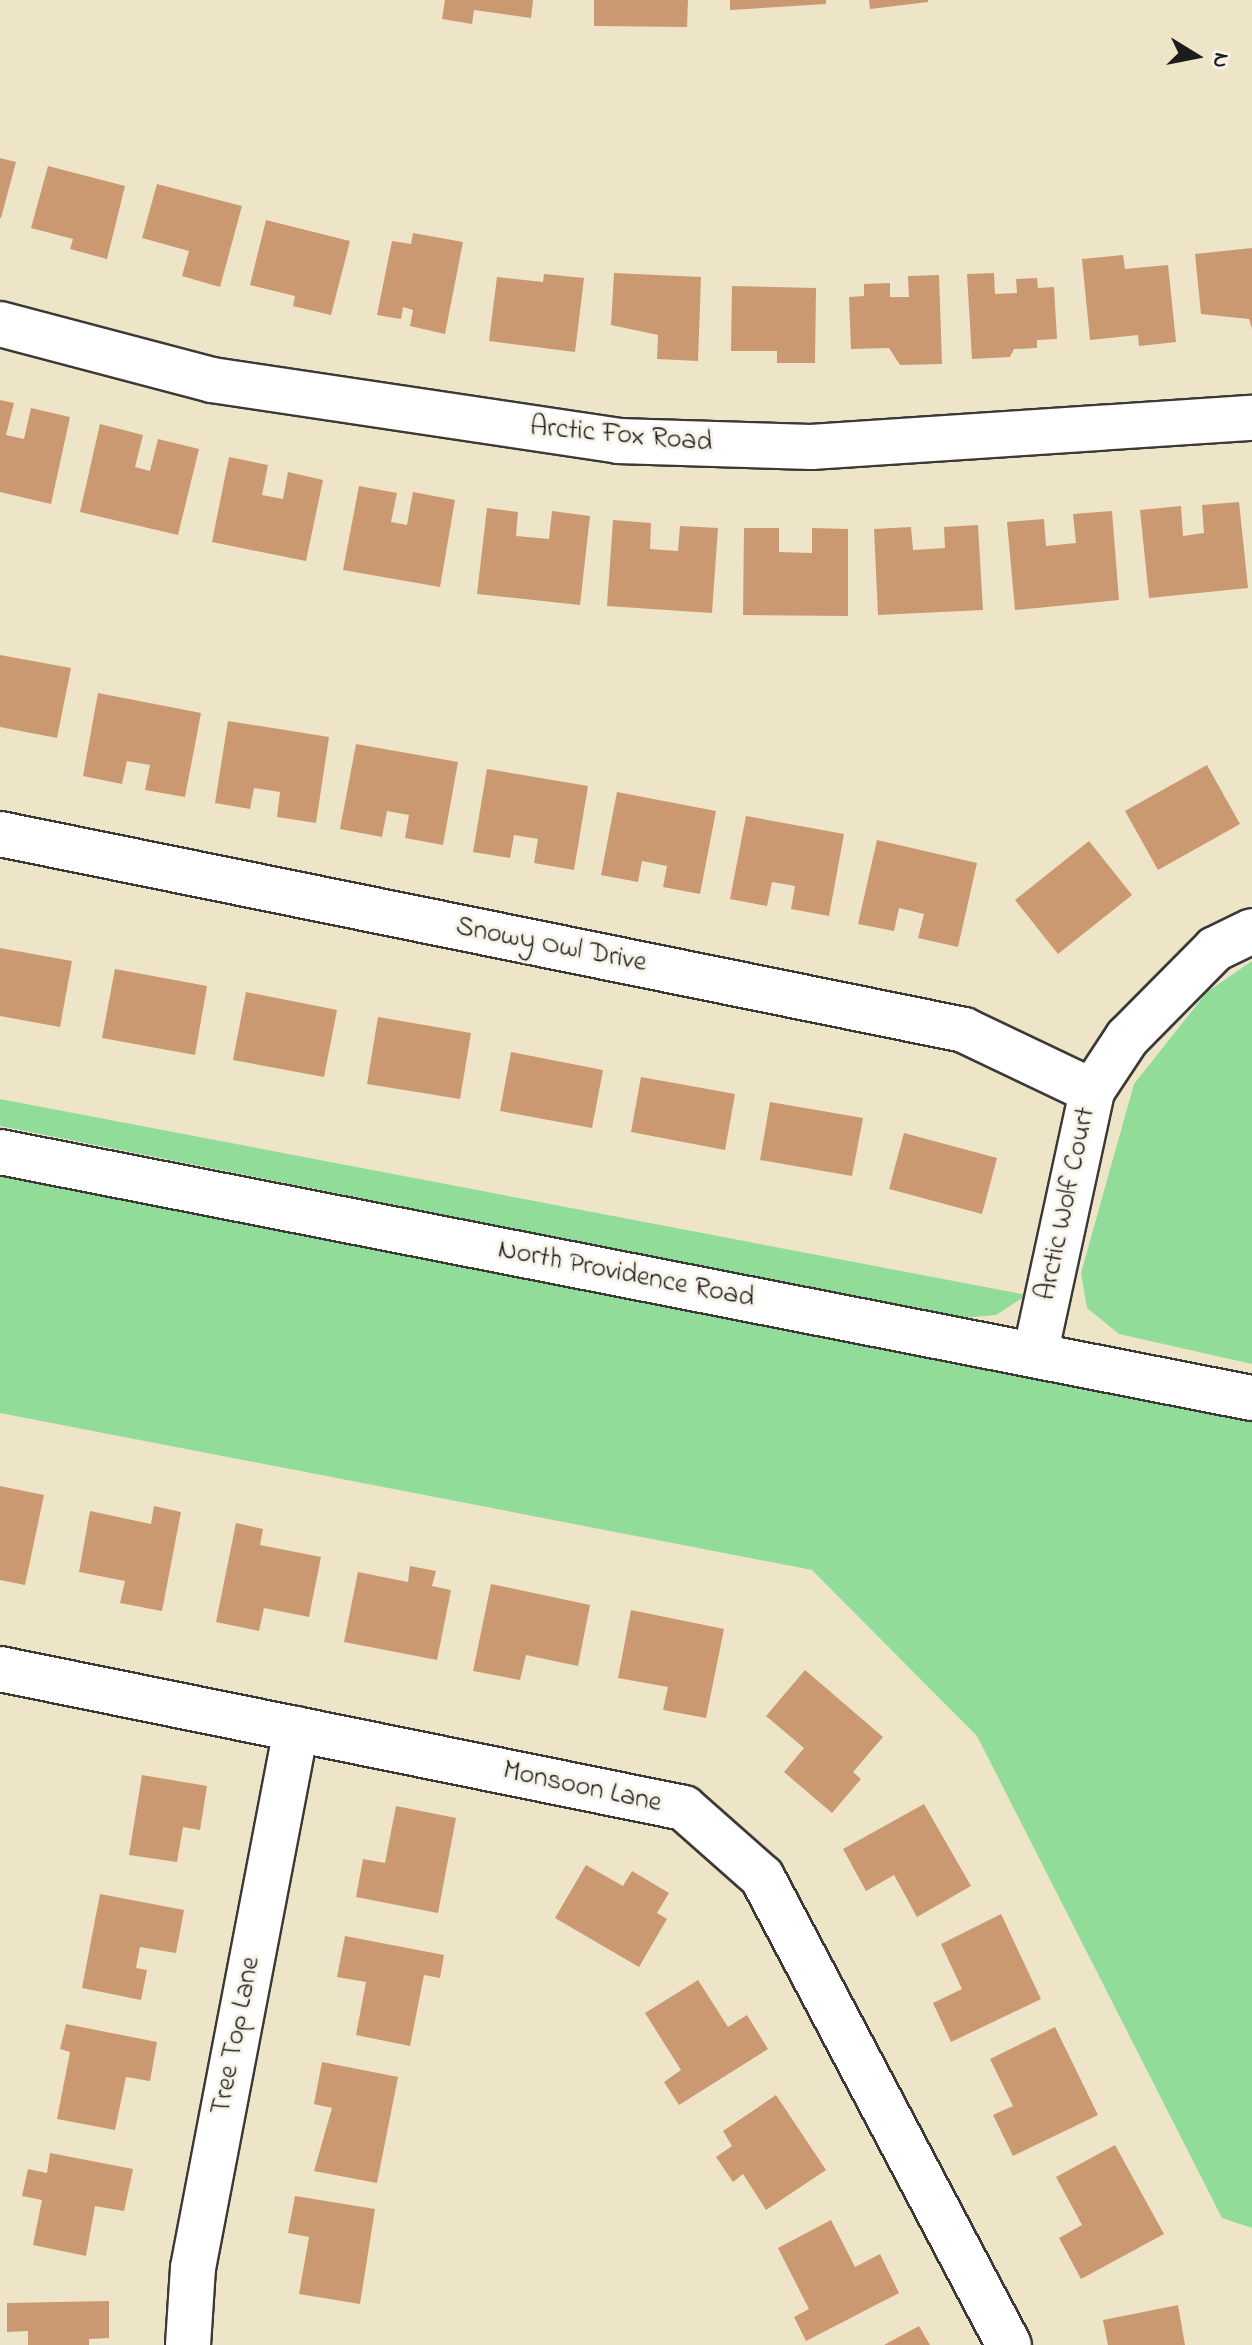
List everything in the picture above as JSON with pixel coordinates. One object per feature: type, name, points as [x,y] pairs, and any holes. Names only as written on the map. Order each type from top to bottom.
[{"type":"street","name":"Arctic Fox Road","points":[[0,324],[212,380],[618,441],[811,447],[1252,418]]},
{"type":"street","name":"Snowy Owl Drive","points":[[0,834],[964,1030],[1092,1091]]},
{"type":"street","name":"Arctic Wolf Court","points":[[1035,1355],[1092,1091],[1127,1038],[1215,949],[1252,931]]},
{"type":"street","name":"North Providence Road","points":[[0,1152],[1252,1398]]},
{"type":"street","name":"Monsoon Lane","points":[[0,1669],[684,1808],[762,1877],[1009,2345]]},
{"type":"street","name":"Tree Top Lane","points":[[188,2345],[193,2268],[296,1729]]},
{"type":"green space","points":[[1252,961],[1252,1364],[1119,1334],[1087,1308],[1081,1273],[1134,1084],[1207,992]]},
{"type":"green space","points":[[0,1099],[1027,1295],[996,1315],[962,1318],[0,1126]]},
{"type":"green space","points":[[0,1172],[1252,1419],[1252,2228],[1222,2218],[977,1736],[812,1570],[0,1413]]},
{"type":"building","points":[[445,0],[533,0],[531,18],[474,10],[472,24],[442,19]]},
{"type":"building","points":[[594,0],[688,0],[687,27],[594,26]]},
{"type":"building","points":[[730,0],[826,0],[826,4],[730,10]]},
{"type":"building","points":[[869,0],[928,0],[928,2],[870,9]]},
{"type":"building","points":[[0,158],[16,162],[1,218],[0,218]]},
{"type":"building","points":[[48,166],[125,186],[107,259],[70,249],[73,239],[31,228]]},
{"type":"building","points":[[157,184],[242,206],[220,287],[182,276],[189,251],[142,238]]},
{"type":"building","points":[[266,220],[350,241],[331,315],[293,306],[295,296],[250,285]]},
{"type":"building","points":[[413,233],[463,242],[445,334],[410,326],[413,310],[403,307],[401,319],[377,315],[392,241],[411,244]]},
{"type":"building","points":[[1252,248],[1252,329],[1249,319],[1201,314],[1195,254]]},
{"type":"building","points":[[1123,255],[1125,269],[1168,265],[1176,342],[1139,346],[1138,335],[1090,340],[1082,259]]},
{"type":"building","points":[[614,273],[701,277],[698,361],[657,359],[658,335],[611,325]]},
{"type":"building","points":[[994,273],[995,294],[1017,293],[1016,279],[1037,278],[1038,288],[1054,287],[1057,339],[1037,340],[1037,348],[1014,349],[1010,357],[972,359],[967,274]]},
{"type":"building","points":[[544,274],[584,278],[575,352],[489,341],[497,277],[543,282]]},
{"type":"building","points":[[939,275],[942,364],[900,365],[889,348],[851,349],[849,297],[864,296],[864,284],[890,283],[890,297],[909,297],[908,276]]},
{"type":"building","points":[[732,286],[816,288],[815,363],[777,363],[777,351],[731,351]]},
{"type":"building","points":[[0,400],[14,403],[6,435],[24,439],[31,408],[70,417],[51,504],[0,492]]},
{"type":"building","points":[[100,424],[143,435],[135,467],[150,471],[158,439],[199,449],[178,535],[80,512]]},
{"type":"building","points":[[229,457],[268,465],[262,495],[283,499],[288,472],[323,480],[306,561],[212,542]]},
{"type":"building","points":[[359,486],[397,493],[391,522],[407,525],[413,492],[455,500],[440,587],[343,570]]},
{"type":"building","points":[[1239,502],[1248,588],[1149,598],[1140,510],[1181,506],[1183,536],[1204,533],[1202,505]]},
{"type":"building","points":[[487,508],[518,512],[516,536],[549,539],[552,511],[590,516],[580,605],[477,594]]},
{"type":"building","points":[[1112,511],[1119,600],[1015,610],[1007,522],[1044,519],[1046,546],[1076,543],[1073,514]]},
{"type":"building","points":[[613,520],[651,523],[650,549],[678,551],[680,526],[718,528],[712,613],[607,606]]},
{"type":"building","points":[[978,525],[983,610],[878,615],[874,529],[911,527],[913,550],[945,548],[944,527]]},
{"type":"building","points":[[744,528],[779,528],[779,552],[812,553],[812,528],[848,529],[848,616],[743,615]]},
{"type":"building","points":[[0,655],[71,668],[57,738],[0,727]]},
{"type":"building","points":[[98,693],[201,713],[185,797],[145,790],[150,765],[127,761],[122,784],[83,776]]},
{"type":"building","points":[[228,721],[329,737],[316,823],[277,817],[280,792],[254,788],[250,809],[215,803]]},
{"type":"building","points":[[356,744],[458,762],[443,845],[405,838],[409,815],[387,811],[382,837],[340,829]]},
{"type":"building","points":[[1207,765],[1240,824],[1158,870],[1125,811]]},
{"type":"building","points":[[487,769],[588,786],[574,870],[534,863],[538,839],[514,835],[510,858],[473,852]]},
{"type":"building","points":[[617,792],[716,811],[700,894],[663,887],[667,866],[642,861],[638,882],[601,875]]},
{"type":"building","points":[[746,816],[844,834],[829,916],[791,909],[795,886],[772,882],[767,906],[730,899]]},
{"type":"building","points":[[877,840],[977,863],[958,947],[918,938],[924,914],[899,908],[894,931],[858,924]]},
{"type":"building","points":[[1089,841],[1132,895],[1058,954],[1015,900]]},
{"type":"building","points":[[0,948],[72,961],[60,1027],[0,1016]]},
{"type":"building","points":[[115,969],[207,986],[195,1055],[102,1038]]},
{"type":"building","points":[[246,992],[337,1010],[324,1077],[233,1060]]},
{"type":"building","points":[[378,1017],[471,1033],[460,1099],[367,1084]]},
{"type":"building","points":[[511,1052],[603,1070],[592,1128],[500,1111]]},
{"type":"building","points":[[641,1077],[735,1094],[725,1150],[631,1132]]},
{"type":"building","points":[[770,1102],[863,1118],[852,1176],[760,1160]]},
{"type":"building","points":[[904,1133],[997,1158],[982,1214],[889,1189]]},
{"type":"building","points":[[0,1486],[44,1495],[25,1585],[0,1580]]},
{"type":"building","points":[[154,1506],[181,1512],[162,1611],[120,1603],[125,1581],[79,1572],[90,1511],[151,1524]]},
{"type":"building","points":[[236,1523],[263,1529],[260,1545],[321,1557],[309,1617],[264,1608],[259,1631],[216,1622]]},
{"type":"building","points":[[410,1566],[436,1571],[432,1586],[451,1590],[437,1660],[344,1642],[358,1572],[408,1582]]},
{"type":"building","points":[[491,1584],[590,1605],[578,1666],[526,1655],[520,1680],[473,1671]]},
{"type":"building","points":[[631,1610],[724,1629],[706,1718],[663,1710],[668,1687],[618,1678]]},
{"type":"building","points":[[805,1670],[883,1737],[853,1772],[861,1779],[832,1813],[784,1772],[804,1748],[766,1716]]},
{"type":"building","points":[[142,1775],[207,1786],[200,1830],[183,1827],[177,1862],[129,1855]]},
{"type":"building","points":[[924,1804],[971,1886],[917,1917],[894,1875],[866,1891],[843,1849]]},
{"type":"building","points":[[396,1806],[456,1818],[438,1913],[356,1897],[363,1859],[385,1863]]},
{"type":"building","points":[[586,1865],[623,1886],[632,1871],[669,1893],[657,1913],[667,1919],[639,1967],[555,1918]]},
{"type":"building","points":[[100,1894],[184,1910],[176,1953],[140,1947],[136,1968],[147,1970],[141,2000],[82,1988]]},
{"type":"building","points":[[1001,1914],[1041,1999],[951,2042],[933,2003],[962,1989],[941,1944]]},
{"type":"building","points":[[345,1936],[444,1955],[440,1978],[424,1975],[410,2046],[356,2035],[366,1982],[337,1977]]},
{"type":"building","points":[[698,1980],[728,2027],[747,2015],[768,2049],[679,2105],[664,2082],[681,2070],[645,2013]]},
{"type":"building","points":[[66,2024],[157,2042],[150,2081],[126,2077],[115,2130],[57,2119],[70,2052],[60,2049]]},
{"type":"building","points":[[1055,2027],[1098,2115],[1013,2156],[993,2115],[1013,2106],[990,2059]]},
{"type":"building","points":[[322,2062],[398,2077],[377,2183],[314,2171],[332,2108],[314,2104]]},
{"type":"building","points":[[776,2095],[826,2170],[766,2210],[743,2174],[733,2182],[716,2157],[732,2146],[723,2131]]},
{"type":"building","points":[[1115,2145],[1164,2234],[1081,2279],[1059,2238],[1082,2225],[1056,2177]]},
{"type":"building","points":[[50,2153],[133,2169],[124,2211],[95,2206],[86,2256],[33,2245],[42,2200],[22,2196],[28,2169],[47,2173]]},
{"type":"building","points":[[295,2196],[375,2209],[360,2304],[299,2294],[309,2237],[288,2233]]},
{"type":"building","points":[[831,2220],[855,2267],[880,2254],[899,2293],[806,2341],[794,2317],[809,2309],[778,2248]]},
{"type":"building","points":[[109,2301],[109,2338],[89,2339],[89,2345],[28,2345],[28,2331],[7,2332],[7,2303]]},
{"type":"building","points":[[1178,2305],[1185,2345],[1108,2345],[1103,2320]]},
{"type":"building","points":[[919,2326],[930,2345],[884,2345]]}]
